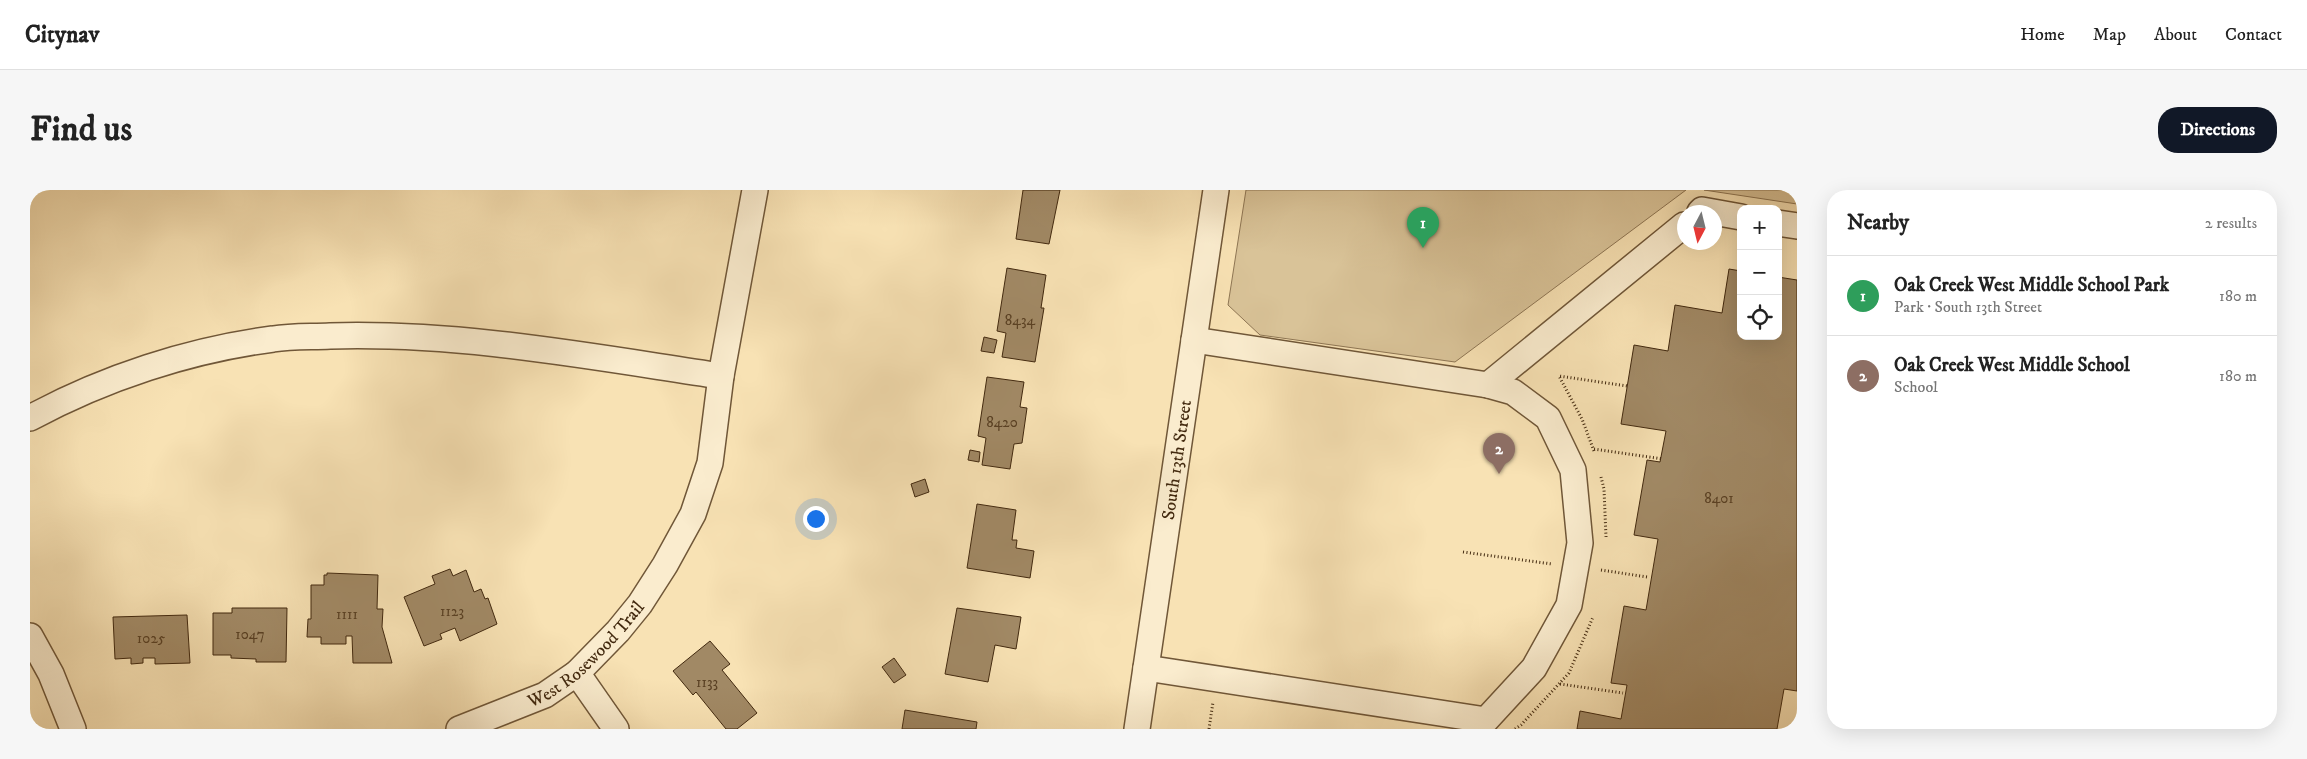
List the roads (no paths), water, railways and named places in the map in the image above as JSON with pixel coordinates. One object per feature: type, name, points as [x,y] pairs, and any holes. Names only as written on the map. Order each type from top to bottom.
[{"type":"street","name":"West Rosewood Trail","points":[[459,729],[545,695],[577,673],[618,631],[640,604],[666,565],[694,514],[710,463],[721,376],[755,190]]},
{"type":"street","name":"South 13th Street","points":[[1137,729],[1216,190]]},
{"type":"street","points":[[1722,214],[1737,216]]},
{"type":"street","points":[[1782,224],[1797,226]]},
{"type":"street","points":[[1488,385],[1677,231]]},
{"type":"street","points":[[30,418],[69,397],[184,356],[274,338],[367,335],[469,340],[721,376]]},
{"type":"street","points":[[1146,668],[1444,721],[1486,720],[1534,668],[1570,605],[1580,543],[1573,470],[1548,418],[1513,392],[1488,385],[1194,340]]},
{"type":"street","points":[[30,636],[52,674],[73,729]]},
{"type":"street","points":[[577,673],[616,729]]},
{"type":"place","name":"Oak Creek West Middle School Park","points":[[1423,248]]},
{"type":"place","name":"Oak Creek West Middle School","points":[[1499,474]]}]
